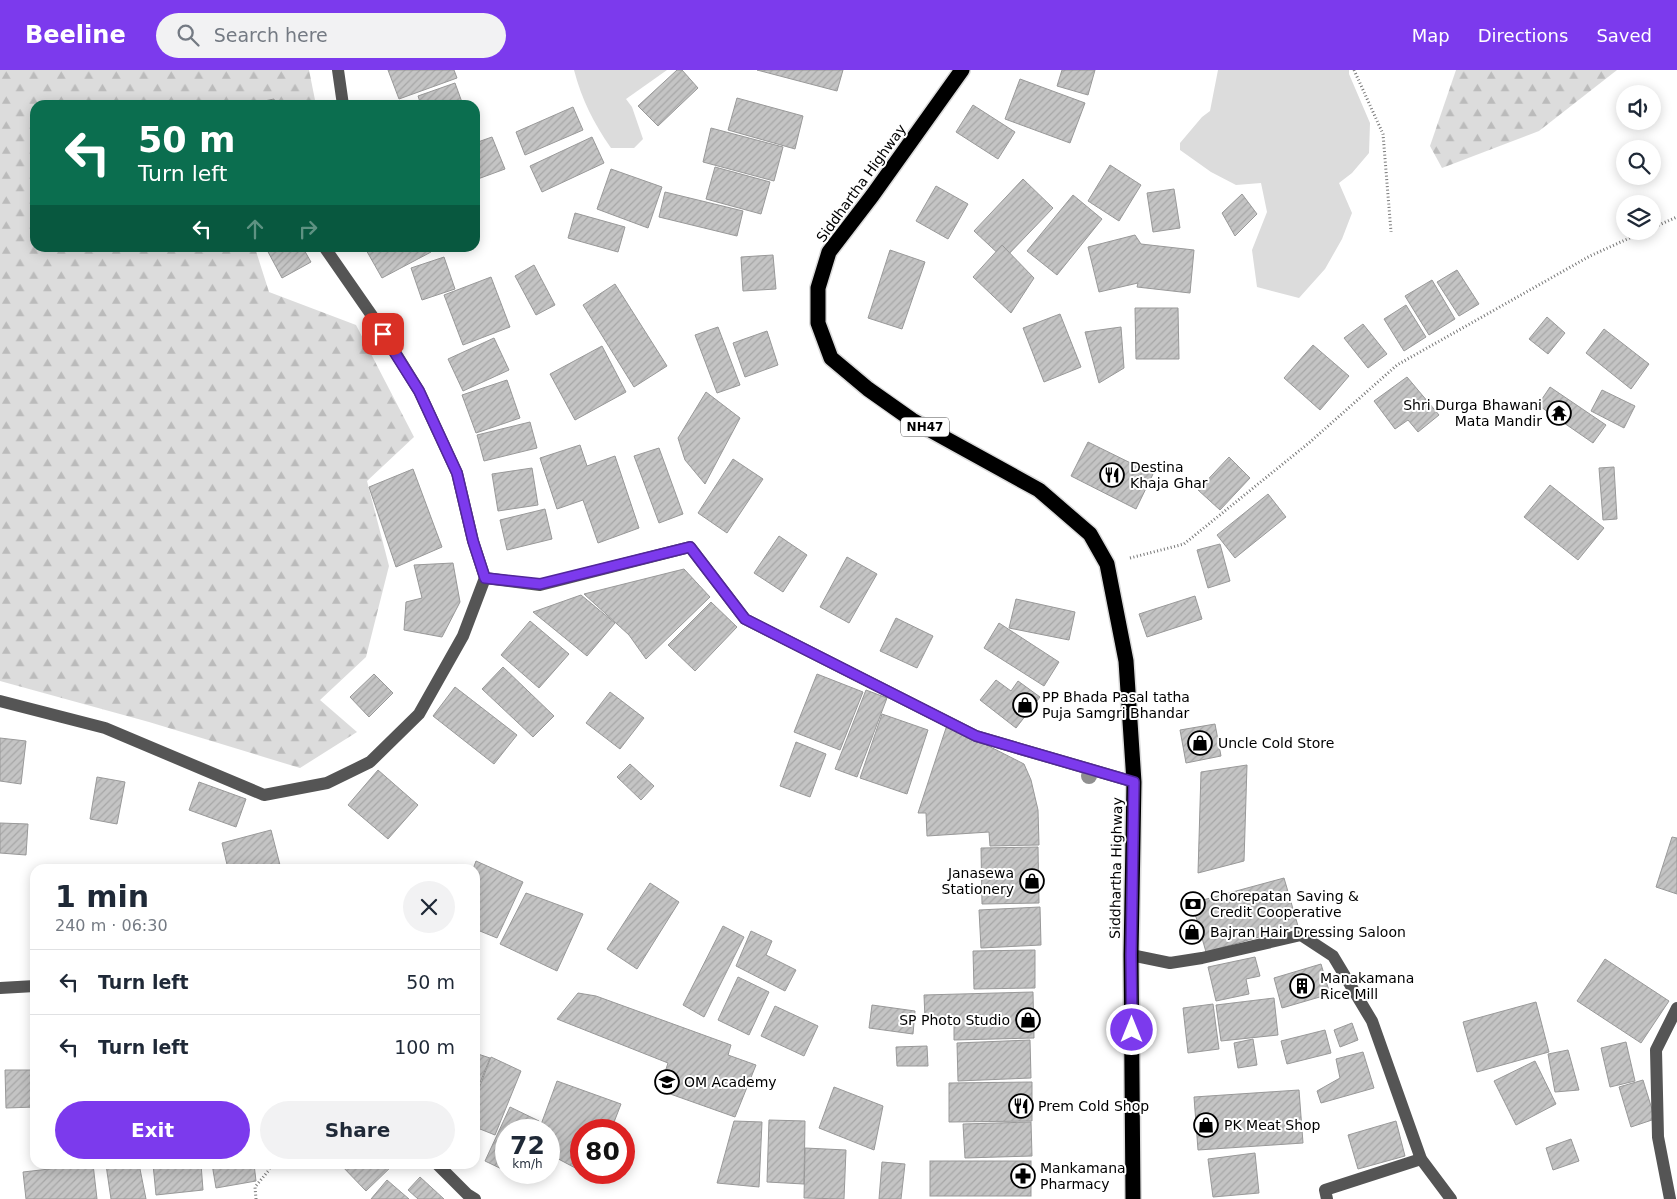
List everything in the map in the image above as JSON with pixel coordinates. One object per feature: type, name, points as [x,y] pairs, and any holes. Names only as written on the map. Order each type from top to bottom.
[{"type":"highway","name":"Siddhartha Highway","points":[[962,70],[872,196],[829,252],[818,288],[818,323],[831,358],[868,390],[912,420],[1039,490],[1090,534],[1106,564],[1126,661],[1134,782],[1131,955],[1133,1199]]},
{"type":"street","points":[[338,70],[342,100]]},
{"type":"street","points":[[0,701],[105,728],[264,795],[327,783],[370,762],[419,714],[463,636],[485,578],[473,541],[457,473],[419,391],[375,320],[328,252]]},
{"type":"street","points":[[485,578],[540,584],[690,547],[745,619],[976,736],[1134,782]]},
{"type":"street","points":[[1131,955],[1170,962],[1202,958],[1300,935],[1333,956],[1372,1021],[1421,1159],[1450,1199]]},
{"type":"street","points":[[0,988],[30,986]]},
{"type":"street","points":[[1670,1199],[1658,1137],[1656,1050],[1677,1008]]},
{"type":"street","points":[[1327,1199],[1325,1190],[1421,1159]]},
{"type":"street","points":[[442,1169],[467,1194],[475,1199]]},
{"type":"path","points":[[1354,70],[1382,134],[1391,232]]},
{"type":"path","points":[[1661,224],[1677,217]]},
{"type":"path","points":[[1106,564],[1184,544],[1310,442],[1397,365],[1590,256],[1625,240]]},
{"type":"path","points":[[256,1199],[255,1187],[269,1169]]},
{"type":"green space","points":[[0,70],[309,70],[315,100],[30,100],[30,252],[256,252],[269,292],[356,325],[414,437],[367,481],[389,566],[366,657],[320,700],[357,732],[300,768],[149,722],[0,681]]},
{"type":"green space","points":[[574,70],[667,70],[626,99],[632,107],[643,139],[634,148],[611,148],[589,111]]},
{"type":"green space","points":[[1218,70],[1349,70],[1370,123],[1369,153],[1352,173],[1339,183],[1352,213],[1342,239],[1325,269],[1299,298],[1257,287],[1252,250],[1267,212],[1261,183],[1236,185],[1211,172],[1180,150],[1180,143],[1202,117],[1210,111]]},
{"type":"green space","points":[[1456,70],[1617,70],[1539,131],[1442,168],[1430,146]]},
{"type":"building","points":[[388,70],[454,70],[457,78],[399,99]]},
{"type":"building","points":[[677,70],[682,70],[698,88],[658,126],[638,106]]},
{"type":"building","points":[[757,70],[843,70],[837,91]]},
{"type":"building","points":[[1062,70],[1095,70],[1088,95],[1057,86]]},
{"type":"building","points":[[1020,79],[1085,103],[1070,143],[1005,119]]},
{"type":"building","points":[[455,83],[461,100],[419,100],[418,96]]},
{"type":"building","points":[[737,98],[803,116],[795,149],[728,130]]},
{"type":"building","points":[[973,105],[1015,132],[998,159],[956,132]]},
{"type":"building","points":[[573,107],[583,130],[525,155],[516,132]]},
{"type":"building","points":[[711,128],[783,147],[774,181],[703,162]]},
{"type":"building","points":[[492,137],[505,169],[480,178],[480,141]]},
{"type":"building","points":[[592,137],[604,163],[542,192],[530,166]]},
{"type":"building","points":[[1110,165],[1141,185],[1119,221],[1088,201]]},
{"type":"building","points":[[715,167],[770,182],[761,214],[706,199]]},
{"type":"building","points":[[611,169],[662,187],[648,228],[597,209]]},
{"type":"building","points":[[1023,179],[1053,208],[1004,259],[974,231]]},
{"type":"building","points":[[936,186],[968,204],[948,239],[916,221]]},
{"type":"building","points":[[1174,189],[1180,228],[1153,232],[1147,193]]},
{"type":"building","points":[[665,192],[743,211],[737,236],[659,217]]},
{"type":"building","points":[[1242,194],[1257,214],[1235,236],[1222,213]]},
{"type":"building","points":[[1073,195],[1102,219],[1057,275],[1027,251]]},
{"type":"building","points":[[575,213],[625,227],[618,252],[568,238]]},
{"type":"building","points":[[1135,235],[1141,244],[1194,250],[1190,293],[1137,287],[1138,283],[1099,292],[1088,247]]},
{"type":"building","points":[[1002,245],[1034,278],[1011,313],[973,277]]},
{"type":"building","points":[[890,250],[925,262],[902,329],[868,318]]},
{"type":"building","points":[[268,252],[305,252],[311,262],[282,278]]},
{"type":"building","points":[[367,252],[431,252],[382,278]]},
{"type":"building","points":[[773,255],[776,289],[743,291],[741,257]]},
{"type":"building","points":[[444,257],[455,289],[422,300],[411,268]]},
{"type":"building","points":[[534,265],[555,305],[536,315],[515,276]]},
{"type":"building","points":[[1457,270],[1479,304],[1459,316],[1437,282]]},
{"type":"building","points":[[491,277],[510,327],[463,345],[444,295]]},
{"type":"building","points":[[1432,280],[1455,319],[1429,335],[1405,296]]},
{"type":"building","points":[[615,284],[667,366],[634,387],[583,305]]},
{"type":"building","points":[[1406,305],[1426,337],[1404,351],[1384,319]]},
{"type":"building","points":[[1135,308],[1178,308],[1179,359],[1136,359]]},
{"type":"building","points":[[1060,314],[1081,367],[1044,382],[1023,328]]},
{"type":"building","points":[[1547,317],[1565,333],[1548,354],[1529,339]]},
{"type":"building","points":[[1363,324],[1387,354],[1368,368],[1344,338]]},
{"type":"building","points":[[718,327],[740,385],[717,393],[695,335]]},
{"type":"building","points":[[1121,327],[1124,368],[1099,383],[1085,332]]},
{"type":"building","points":[[1604,329],[1649,364],[1631,389],[1586,353]]},
{"type":"building","points":[[767,331],[778,365],[745,377],[733,343]]},
{"type":"building","points":[[494,338],[509,370],[463,391],[448,359]]},
{"type":"building","points":[[1313,345],[1349,376],[1320,410],[1284,378]]},
{"type":"building","points":[[602,346],[626,392],[575,420],[550,374]]},
{"type":"building","points":[[1407,377],[1439,415],[1418,432],[1408,420],[1395,429],[1374,401]]},
{"type":"building","points":[[507,380],[520,418],[476,433],[462,395]]},
{"type":"building","points":[[1550,387],[1606,425],[1593,443],[1538,405]]},
{"type":"building","points":[[1602,390],[1635,406],[1624,428],[1591,411]]},
{"type":"building","points":[[706,392],[740,418],[705,484],[685,460],[678,438]]},
{"type":"building","points":[[530,422],[537,448],[484,461],[477,435]]},
{"type":"building","name":"Destina Khaja Ghar","points":[[1088,442],[1153,474],[1136,509],[1071,476]]},
{"type":"building","points":[[580,445],[587,466],[615,456],[639,528],[598,543],[583,500],[557,509],[540,458]]},
{"type":"building","points":[[659,448],[683,514],[659,523],[634,456]]},
{"type":"building","points":[[1229,457],[1250,478],[1220,510],[1198,490]]},
{"type":"building","points":[[733,459],[763,479],[727,533],[698,513]]},
{"type":"building","points":[[1614,467],[1617,519],[1603,520],[1599,468]]},
{"type":"building","points":[[532,468],[538,505],[498,511],[492,474]]},
{"type":"building","points":[[413,469],[442,547],[396,567],[369,487]]},
{"type":"building","points":[[1550,485],[1604,528],[1578,560],[1524,517]]},
{"type":"building","points":[[1268,494],[1286,517],[1235,558],[1217,535]]},
{"type":"building","points":[[545,509],[552,539],[507,550],[500,520]]},
{"type":"building","points":[[779,536],[807,555],[783,592],[754,573]]},
{"type":"building","points":[[1220,544],[1230,581],[1208,588],[1197,550]]},
{"type":"building","points":[[847,557],[877,574],[849,623],[820,607]]},
{"type":"building","points":[[453,563],[460,602],[442,637],[404,630],[406,602],[422,598],[414,565]]},
{"type":"building","points":[[684,569],[710,597],[646,659],[629,635],[584,594]]},
{"type":"building","points":[[581,595],[615,623],[587,656],[533,612]]},
{"type":"building","points":[[1195,596],[1202,619],[1147,637],[1139,614]]},
{"type":"building","points":[[1016,599],[1075,612],[1069,640],[1009,628]]},
{"type":"building","points":[[711,602],[737,627],[695,671],[668,645]]},
{"type":"building","points":[[896,618],[933,636],[917,668],[880,651]]},
{"type":"building","points":[[530,621],[569,654],[539,688],[501,655]]},
{"type":"building","points":[[999,623],[1059,662],[1044,686],[984,648]]},
{"type":"building","points":[[503,667],[554,716],[533,737],[482,689]]},
{"type":"building","points":[[374,674],[393,693],[369,717],[350,697]]},
{"type":"building","points":[[817,674],[863,692],[840,750],[794,732]]},
{"type":"building","points":[[996,680],[1011,691],[1018,681],[1040,697],[1016,728],[980,700]]},
{"type":"building","points":[[455,687],[517,735],[494,764],[433,716]]},
{"type":"building","points":[[866,690],[887,698],[857,777],[835,769]]},
{"type":"building","points":[[610,692],[644,718],[620,749],[586,723]]},
{"type":"building","points":[[882,714],[928,730],[907,794],[860,778]]},
{"type":"building","name":"Uncle Cold Store","points":[[1215,724],[1221,756],[1186,763],[1180,730]]},
{"type":"building","points":[[947,725],[1024,764],[1031,780],[1038,810],[1039,845],[990,846],[989,832],[927,836],[926,813],[918,813]]},
{"type":"building","points":[[0,738],[26,741],[21,784],[0,781]]},
{"type":"building","points":[[796,742],[826,754],[810,797],[780,786]]},
{"type":"building","points":[[630,764],[654,786],[641,800],[617,777]]},
{"type":"building","points":[[1247,765],[1244,861],[1198,873],[1201,772]]},
{"type":"building","points":[[378,770],[418,805],[388,839],[348,805]]},
{"type":"building","points":[[97,777],[125,782],[117,824],[90,819]]},
{"type":"building","points":[[199,782],[246,799],[236,827],[189,810]]},
{"type":"building","points":[[0,823],[28,824],[26,855],[0,853]]},
{"type":"building","points":[[271,830],[280,864],[227,864],[222,843]]},
{"type":"building","points":[[1672,837],[1677,838],[1677,894],[1656,887]]},
{"type":"building","points":[[1038,847],[1039,903],[982,904],[981,848]]},
{"type":"building","points":[[476,861],[523,882],[497,938],[480,931],[480,864],[475,864]]},
{"type":"building","points":[[1284,878],[1298,926],[1206,952],[1192,903]]},
{"type":"building","points":[[650,883],[679,902],[637,969],[607,949]]},
{"type":"building","points":[[526,893],[583,914],[557,971],[500,944]]},
{"type":"building","points":[[1040,907],[1041,945],[981,948],[979,910]]},
{"type":"building","points":[[723,926],[744,937],[704,1017],[683,1005]]},
{"type":"building","points":[[751,931],[772,941],[766,955],[796,970],[785,991],[736,966]]},
{"type":"building","points":[[1035,950],[1035,988],[974,989],[973,951]]},
{"type":"building","points":[[1255,957],[1260,976],[1246,979],[1249,994],[1216,1001],[1208,967]]},
{"type":"building","points":[[1605,959],[1669,1001],[1641,1043],[1577,1001]]},
{"type":"building","name":"Manakamana Rice Mill","points":[[1321,964],[1330,994],[1282,1008],[1274,978]]},
{"type":"building","points":[[738,977],[769,992],[749,1035],[718,1020]]},
{"type":"building","points":[[1033,992],[1034,1038],[954,1040],[954,1019],[925,1019],[924,995]]},
{"type":"building","points":[[578,993],[596,996],[731,1045],[728,1055],[756,1065],[735,1117],[659,1090],[668,1063],[557,1019]]},
{"type":"building","points":[[1274,998],[1278,1035],[1221,1041],[1216,1005]]},
{"type":"building","points":[[1536,1002],[1549,1052],[1477,1072],[1463,1022]]},
{"type":"building","points":[[1213,1004],[1219,1049],[1188,1053],[1183,1008]]},
{"type":"building","points":[[872,1005],[915,1011],[913,1034],[869,1028]]},
{"type":"building","points":[[775,1006],[818,1026],[804,1056],[761,1036]]},
{"type":"building","points":[[1352,1023],[1358,1040],[1340,1047],[1334,1030]]},
{"type":"building","points":[[1325,1030],[1331,1053],[1287,1064],[1281,1041]]},
{"type":"building","points":[[1253,1039],[1257,1065],[1238,1068],[1234,1043]]},
{"type":"building","points":[[1030,1040],[1031,1078],[958,1081],[957,1043]]},
{"type":"building","points":[[1626,1042],[1635,1081],[1610,1087],[1601,1048]]},
{"type":"building","points":[[927,1046],[928,1066],[897,1066],[896,1047]]},
{"type":"building","points":[[1568,1050],[1579,1090],[1555,1092],[1548,1054]]},
{"type":"building","points":[[1363,1052],[1374,1088],[1321,1103],[1317,1091],[1340,1078],[1336,1059]]},
{"type":"building","points":[[480,1055],[490,1058],[480,1083]]},
{"type":"building","points":[[491,1057],[521,1071],[502,1119],[495,1119],[495,1135],[480,1129],[480,1086]]},
{"type":"building","points":[[1535,1061],[1556,1104],[1516,1125],[1494,1081]]},
{"type":"building","points":[[5,1070],[30,1070],[30,1107],[6,1108]]},
{"type":"building","points":[[1643,1080],[1655,1119],[1631,1127],[1619,1087]]},
{"type":"building","points":[[557,1081],[621,1104],[615,1119],[570,1119],[570,1165],[560,1160],[560,1119],[543,1119]]},
{"type":"building","points":[[1032,1082],[1032,1121],[949,1122],[949,1083]]},
{"type":"building","points":[[834,1087],[883,1106],[874,1150],[819,1128]]},
{"type":"building","points":[[1299,1090],[1303,1143],[1198,1150],[1194,1097]]},
{"type":"building","points":[[510,1107],[535,1119],[504,1119]]},
{"type":"building","points":[[769,1120],[805,1121],[804,1184],[767,1182]]},
{"type":"building","points":[[734,1121],[762,1122],[759,1187],[717,1183]]},
{"type":"building","points":[[1396,1121],[1405,1156],[1358,1169],[1348,1135]]},
{"type":"building","points":[[1031,1122],[1032,1156],[965,1158],[963,1124]]},
{"type":"building","points":[[495,1139],[495,1166],[485,1161]]},
{"type":"building","points":[[1571,1139],[1579,1161],[1553,1170],[1546,1148]]},
{"type":"building","points":[[805,1148],[846,1150],[844,1199],[804,1198]]},
{"type":"building","points":[[1255,1153],[1259,1193],[1213,1197],[1208,1159]]},
{"type":"building","points":[[930,1161],[1031,1161],[1031,1196],[930,1196]]},
{"type":"building","points":[[882,1162],[905,1164],[901,1199],[879,1199]]},
{"type":"building","points":[[49,1169],[94,1169],[97,1199],[26,1199],[23,1172]]},
{"type":"building","points":[[107,1169],[140,1169],[146,1199],[111,1199]]},
{"type":"building","points":[[153,1169],[201,1169],[203,1190],[156,1195]]},
{"type":"building","points":[[213,1169],[255,1169],[256,1181],[216,1188]]},
{"type":"building","points":[[345,1169],[389,1169],[366,1191]]},
{"type":"building","points":[[420,1177],[444,1199],[418,1199],[408,1190]]},
{"type":"building","points":[[387,1180],[409,1199],[371,1199]]},
{"type":"place","name":"Shri Durga Bhawani Mata Mandir","points":[[1559,413]]},
{"type":"place","name":"Destina Khaja Ghar","points":[[1112,475]]},
{"type":"place","name":"PP Bhada Pasal tatha Puja Samgri Bhandar","points":[[1025,705]]},
{"type":"place","name":"Uncle Cold Store","points":[[1200,743]]},
{"type":"place","name":"Janasewa Stationery","points":[[1032,881]]},
{"type":"place","name":"Chorepatan Saving & Credit Cooperative","points":[[1193,904]]},
{"type":"place","name":"Bajran Hair Dressing Saloon","points":[[1192,932]]},
{"type":"place","name":"Manakamana Rice Mill","points":[[1302,986]]},
{"type":"place","name":"SP Photo Studio","points":[[1028,1020]]},
{"type":"place","name":"OM Academy","points":[[667,1082]]},
{"type":"place","name":"Prem Cold Shop","points":[[1021,1106]]},
{"type":"place","name":"PK Meat Shop","points":[[1206,1125]]},
{"type":"place","name":"Mankamana Pharmacy","points":[[1023,1176]]},
{"type":"route","points":[[383,334],[419,391],[457,473],[473,541],[485,578],[540,584],[690,547],[745,619],[852,675],[976,736],[1134,782],[1131,955],[1132,1030]]}]
